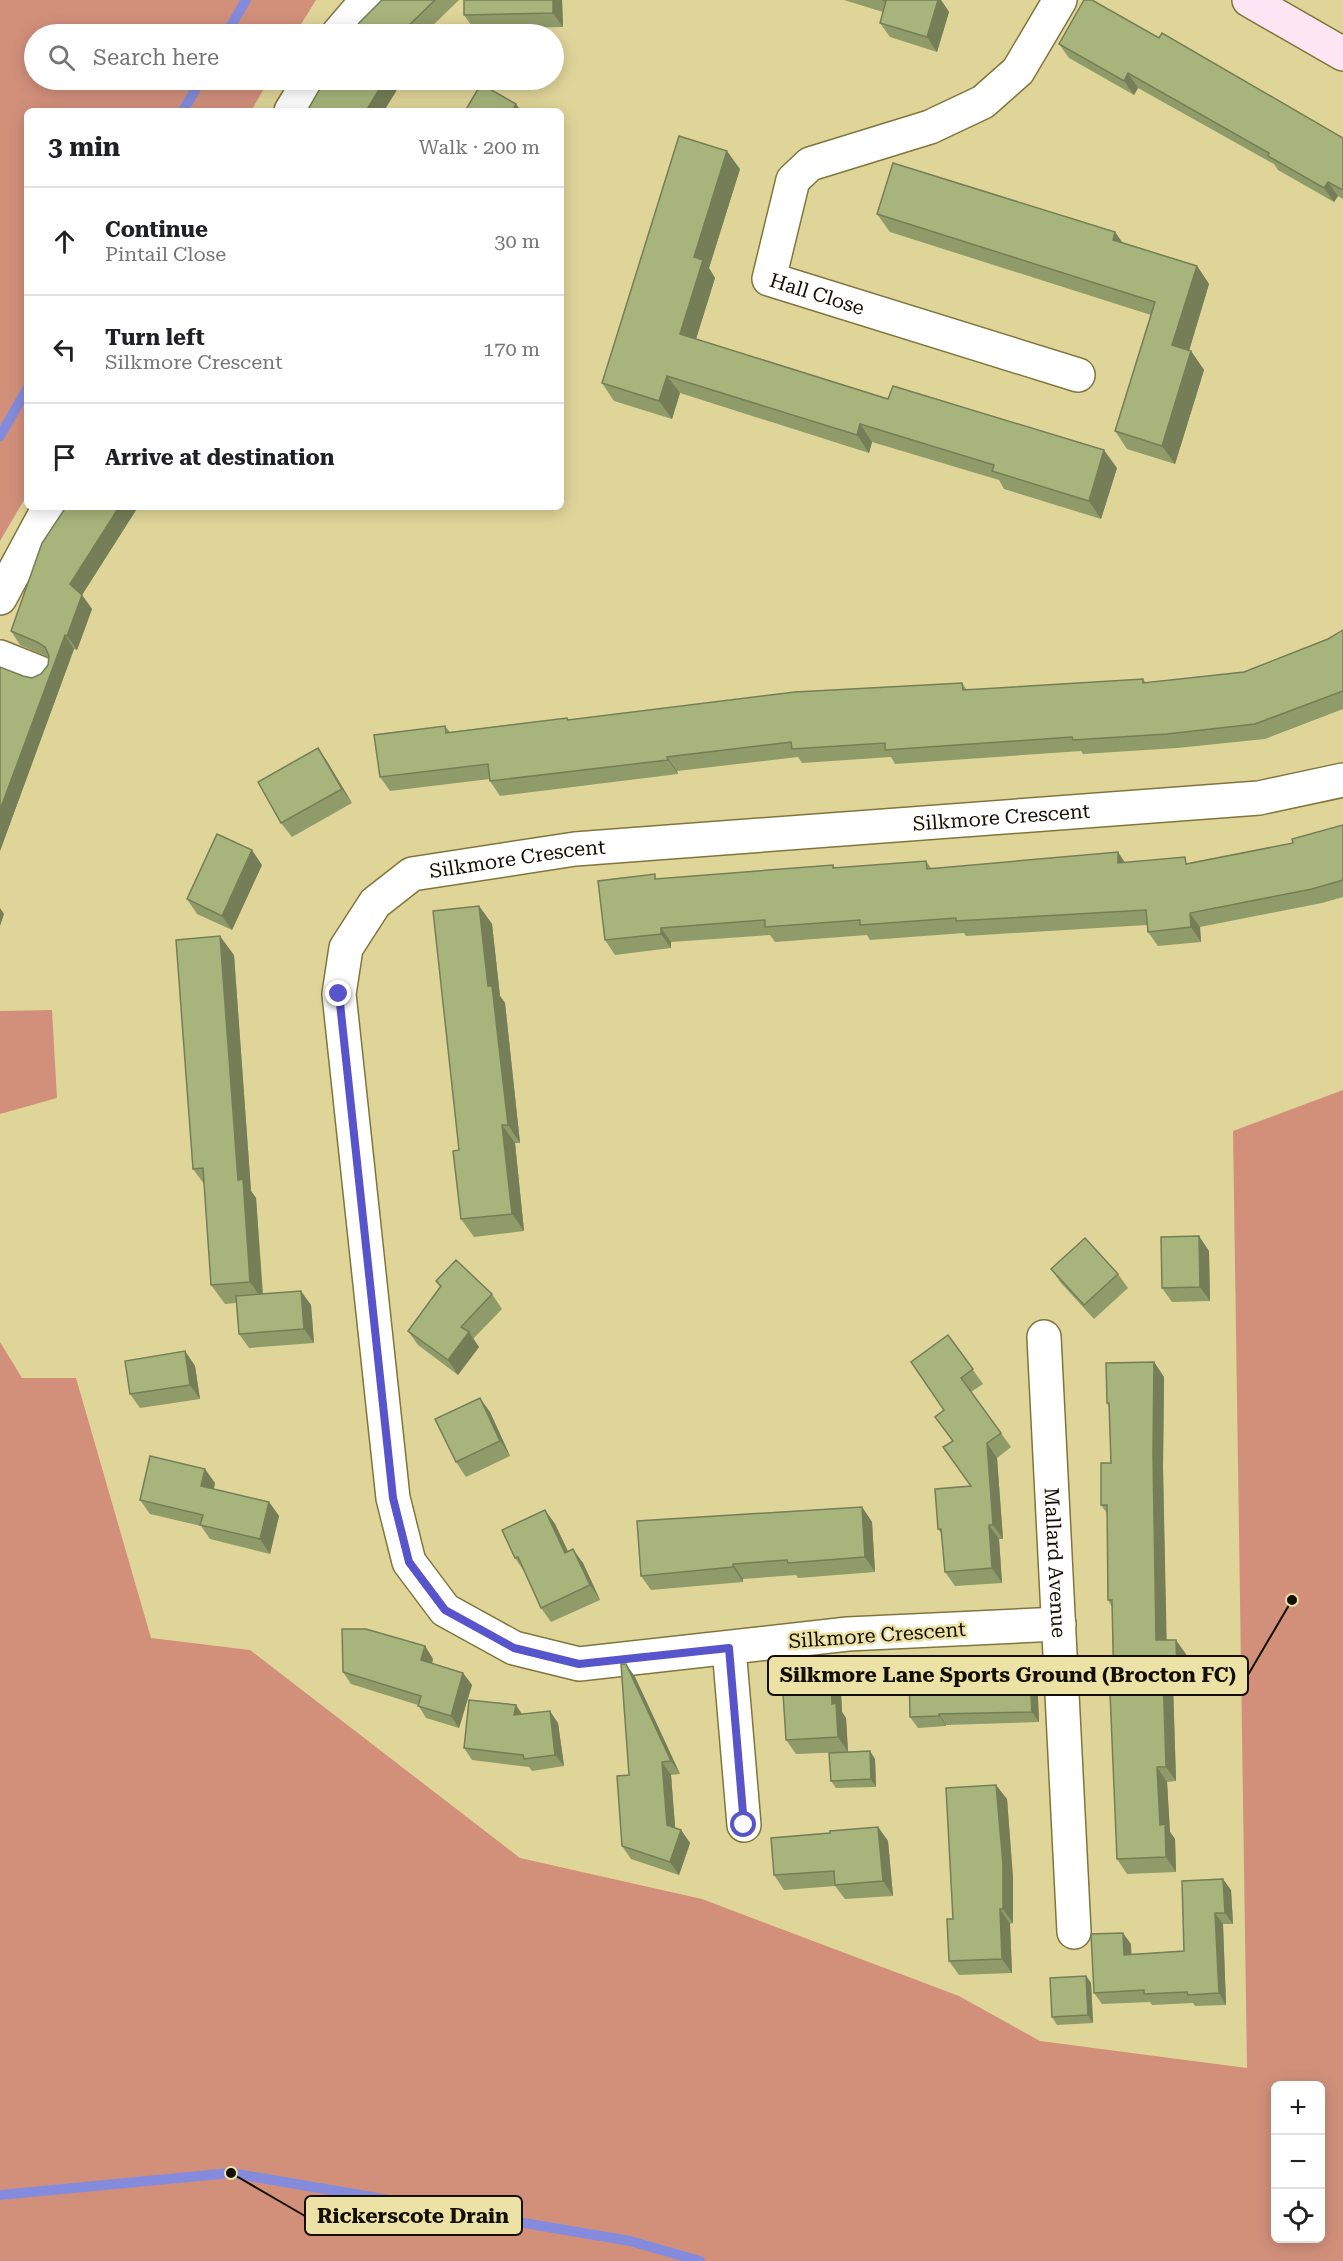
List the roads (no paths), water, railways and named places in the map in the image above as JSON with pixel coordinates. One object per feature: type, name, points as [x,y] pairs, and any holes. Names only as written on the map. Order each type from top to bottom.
[{"type":"street","points":[[347,24],[367,0]]},
{"type":"street","name":"Hall Close","points":[[1060,0],[1018,71],[983,102],[930,127],[810,164],[793,180],[769,279],[1078,375]]},
{"type":"street","points":[[1249,0],[1343,54]]},
{"type":"street","points":[[293,108],[304,90]]},
{"type":"street","points":[[0,598],[47,510]]},
{"type":"street","points":[[0,657],[40,673]]},
{"type":"street","name":"Silkmore Crescent","points":[[1059,1624],[848,1634],[579,1664],[514,1648],[445,1610],[409,1562],[393,1498],[339,994],[346,948],[375,903],[412,874],[575,849],[1259,798],[1343,780]]},
{"type":"street","name":"Mallard Avenue","points":[[1044,1337],[1074,1932]]},
{"type":"street","points":[[729,1648],[744,1825]]},
{"type":"waterway","points":[[232,24],[246,0]]},
{"type":"waterway","points":[[185,108],[195,90]]},
{"type":"waterway","points":[[0,436],[24,394]]},
{"type":"waterway","points":[[0,2195],[231,2173],[630,2241],[700,2261]]},
{"type":"place","name":"Silkmore Lane Sports Ground (Brocton FC)","points":[[1292,1600]]},
{"type":"place","name":"Rickerscote Drain","points":[[231,2173]]}]
